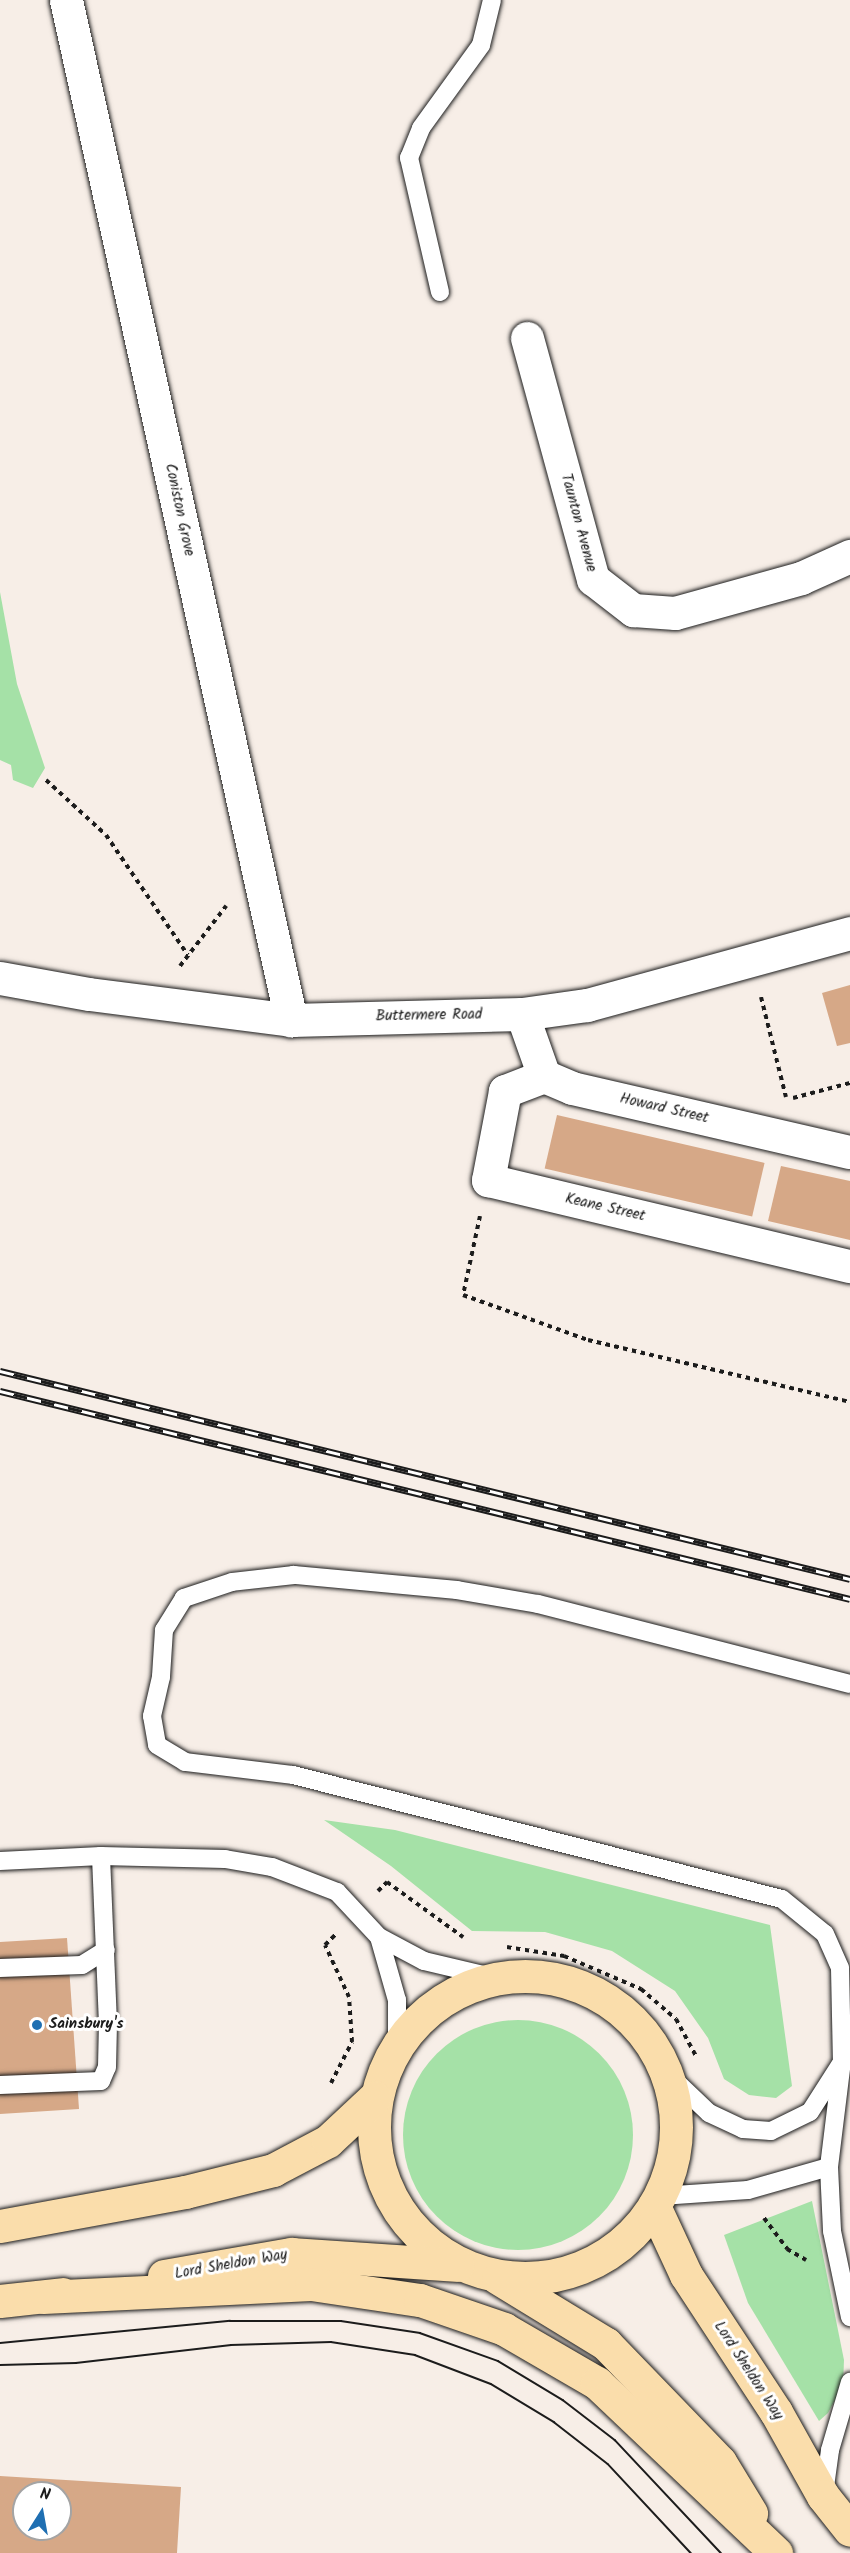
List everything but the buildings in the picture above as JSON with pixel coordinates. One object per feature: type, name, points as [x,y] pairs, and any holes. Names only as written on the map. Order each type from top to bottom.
[{"type":"highway","points":[[534,1976],[569,1982],[596,1993],[625,2013],[654,2047],[667,2073],[676,2111],[676,2143],[658,2201],[625,2241],[584,2267],[541,2278],[496,2276],[463,2266],[427,2243],[406,2222],[389,2195],[376,2160],[375,2097],[397,2044],[422,2015],[452,1994],[496,1978],[534,1976]]},
{"type":"highway","points":[[0,2226],[185,2192],[273,2170],[328,2141],[375,2097]]},
{"type":"highway","name":"Lord Sheldon Way","points":[[658,2201],[686,2275],[776,2412],[823,2496],[850,2530]]},
{"type":"highway","name":"Lord Sheldon Way","points":[[0,2301],[44,2298],[292,2254],[463,2266]]},
{"type":"highway","points":[[496,2276],[606,2344],[720,2462],[776,2553]]},
{"type":"highway","points":[[44,2298],[311,2284],[420,2300],[504,2329],[597,2383],[776,2553]]},
{"type":"street","name":"Coniston Grove","points":[[66,0],[291,1020]]},
{"type":"street","name":"Taunton Avenue","points":[[527,338],[593,579],[633,610],[675,613],[801,578],[850,556]]},
{"type":"street","name":"Buttermere Road","points":[[0,978],[152,1002],[291,1020],[522,1014],[587,1005],[752,962],[850,933]]},
{"type":"street","points":[[488,1180],[505,1092],[544,1076],[522,1014]]},
{"type":"street","name":"Howard Street","points":[[544,1076],[572,1088],[850,1152]]},
{"type":"street","name":"Keane Street","points":[[488,1180],[850,1266]]},
{"type":"lane","points":[[440,292],[408,158],[421,128],[481,45],[492,0]]},
{"type":"lane","points":[[850,1684],[538,1604],[457,1590],[294,1575],[232,1582],[184,1598],[164,1630],[161,1677],[152,1716],[157,1745],[185,1762],[293,1775],[782,1899],[825,1934],[840,1968],[842,2061],[829,2167],[832,2231],[850,2317]]},
{"type":"lane","points":[[0,1861],[101,1856],[225,1859],[272,1867],[337,1892],[379,1937],[424,1961],[496,1978]]},
{"type":"lane","points":[[0,2085],[101,2081],[107,2067],[106,1950],[101,1856]]},
{"type":"lane","points":[[379,1937],[397,2000],[397,2044]]},
{"type":"lane","points":[[0,1968],[82,1965],[106,1950]]},
{"type":"lane","points":[[667,2073],[710,2112],[743,2129],[771,2132],[810,2112],[842,2061]]},
{"type":"lane","points":[[835,2124],[850,2112]]},
{"type":"lane","points":[[658,2201],[748,2190],[829,2167]]},
{"type":"lane","points":[[823,2496],[830,2450],[850,2382]]},
{"type":"path","points":[[46,780],[106,835],[188,955]]},
{"type":"path","points":[[152,1002],[257,865]]},
{"type":"path","points":[[752,962],[787,1100],[780,1136]]},
{"type":"path","points":[[787,1100],[850,1083]]},
{"type":"path","points":[[488,1180],[463,1295],[588,1340],[850,1402]]},
{"type":"path","points":[[325,1945],[349,1997],[352,2042],[326,2088]]},
{"type":"green space","points":[[0,592],[17,684],[45,768],[33,788],[13,780],[11,765],[0,760]]},
{"type":"green space","points":[[324,1820],[395,1830],[770,1925],[792,2086],[776,2098],[749,2095],[724,2079],[708,2038],[675,1991],[612,1951],[545,1932],[472,1931],[391,1866]]},
{"type":"green space","points":[[507,2020],[529,2020],[562,2028],[582,2039],[600,2053],[614,2071],[625,2091],[633,2124],[631,2157],[625,2179],[614,2199],[600,2217],[582,2231],[562,2242],[529,2250],[507,2250],[474,2242],[454,2231],[436,2217],[422,2199],[411,2179],[403,2146],[403,2124],[411,2091],[422,2071],[436,2053],[454,2039],[474,2028]]},
{"type":"green space","points":[[812,2201],[844,2360],[843,2385],[828,2413],[819,2421],[748,2303],[724,2235]]},
{"type":"tram line","points":[[0,2343],[230,2321],[341,2321],[420,2333],[498,2361],[563,2400],[615,2440],[721,2553]]},
{"type":"tram line","points":[[0,2365],[76,2363],[231,2345],[331,2342],[415,2355],[491,2384],[554,2422],[608,2464],[691,2553]]},
{"type":"railway","points":[[0,1371],[850,1579]]},
{"type":"railway","points":[[0,1391],[850,1599]]},
{"type":"place","name":"Sainsbury's","points":[[37,2025]]}]
